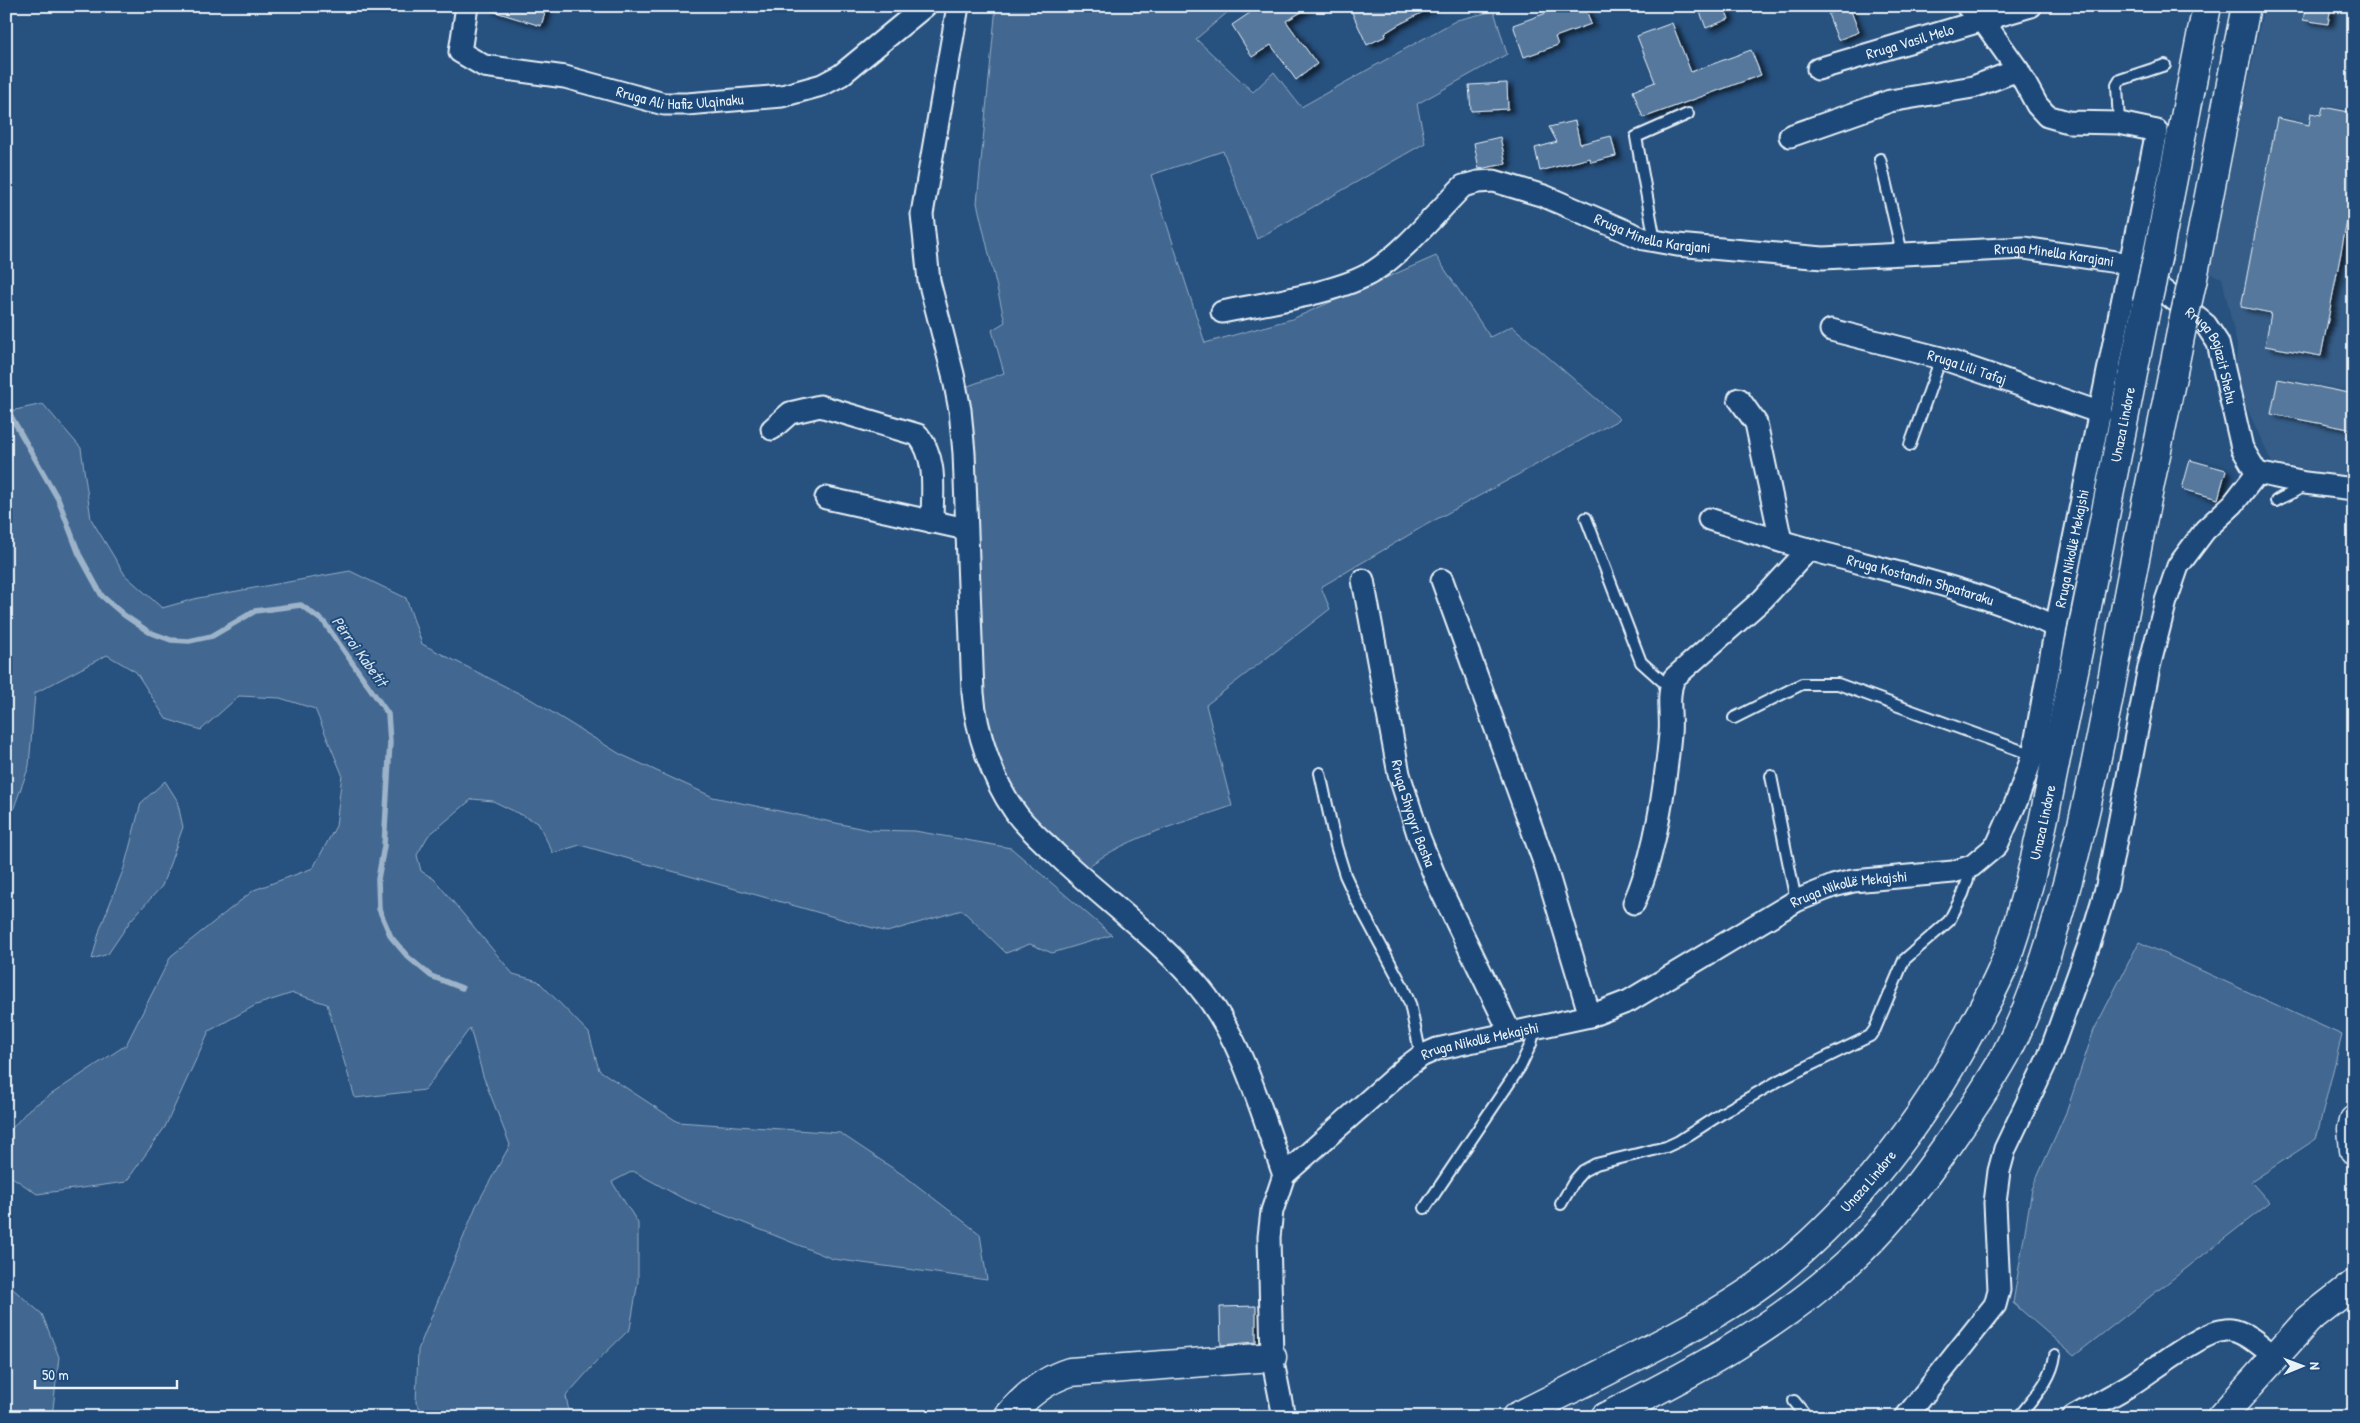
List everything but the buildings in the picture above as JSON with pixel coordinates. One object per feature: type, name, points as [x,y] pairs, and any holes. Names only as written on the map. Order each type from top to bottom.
[{"type":"main road","name":"Unaza Lindore","points":[[1516,1417],[1621,1365],[1748,1293],[1777,1272],[1824,1230],[1868,1186],[1931,1101],[1963,1046],[2004,967],[2026,893],[2076,661],[2207,6]]},
{"type":"main road","points":[[1632,1417],[1784,1323],[1833,1284],[1882,1238],[1927,1185],[1968,1129],[2000,1077],[2006,1054],[2049,947],[2095,773],[2139,536],[2193,278],[2246,6]]},
{"type":"main road","points":[[1605,1417],[1672,1383],[1767,1328],[1808,1297],[1854,1258],[1892,1217],[1929,1171],[1970,1114],[2006,1054]]},
{"type":"main road","points":[[2354,1120],[2352,1129],[2354,1150]]},
{"type":"main road","points":[[2221,1417],[2308,1320],[2354,1284]]},
{"type":"main road","points":[[1008,1417],[1020,1402],[1035,1389],[1048,1381],[1070,1372],[1272,1357]]},
{"type":"street","name":"Rruga Ali Hafiz Ulqinaku","points":[[468,6],[460,52],[484,66],[565,76],[664,104],[687,104],[782,96],[822,85],[841,75],[859,62],[925,6]]},
{"type":"street","points":[[958,6],[922,214],[929,281],[957,390],[964,453],[974,710],[978,726],[1006,797],[1027,826],[1078,875],[1180,965],[1202,990],[1219,1015],[1242,1062],[1284,1175]]},
{"type":"street","points":[[1967,6],[1984,22],[2018,70],[2037,105],[2052,118],[2068,122],[2119,123]]},
{"type":"street","name":"Rruga Vasil Melo","points":[[1818,69],[1984,22],[2031,6]]},
{"type":"street","points":[[1790,136],[1890,101],[1958,91],[2018,70]]},
{"type":"street","name":"Rruga Nikollë Mekajshi","points":[[1284,1417],[1272,1357],[1269,1237],[1272,1211],[1278,1188],[1284,1175],[1420,1056],[1437,1049],[1590,1016],[1629,1001],[1796,901],[1853,881],[1953,872],[1972,866],[1997,845],[2017,800],[2033,755],[2056,627],[2157,131],[2119,123]]},
{"type":"street","name":"Rruga Minella Karajani","points":[[1222,312],[1343,285],[1374,272],[1388,261],[1463,186],[1478,182],[1494,181],[1544,196],[1644,239],[1677,245],[1823,258],[2024,248],[2130,264]]},
{"type":"street","name":"Rruga Bajazit Shehu","points":[[2130,264],[2206,325],[2218,343],[2242,448],[2257,473]]},
{"type":"street","name":"Rruga Lili Tafaj","points":[[1831,330],[1941,358],[2101,413]]},
{"type":"street","points":[[1740,399],[1756,423],[1781,541]]},
{"type":"street","points":[[772,429],[790,413],[820,406],[918,435],[927,446],[933,467],[932,522]]},
{"type":"street","points":[[1906,1417],[1995,1304],[1999,1290],[1995,1203],[1999,1171],[2005,1149],[2049,1056],[2090,942],[2107,886],[2149,667],[2166,601],[2178,566],[2205,530],[2232,504],[2257,473],[2305,483],[2354,489]]},
{"type":"street","points":[[826,498],[966,529]]},
{"type":"street","name":"Rruga Kostandin Shpataraku","points":[[1709,519],[1809,549],[1916,576],[2029,613],[2056,627]]},
{"type":"street","points":[[1634,903],[1645,877],[1654,845],[1671,733],[1670,688],[1674,678],[1682,668],[1764,599],[1809,549]]},
{"type":"street","name":"Rruga Shyqyri Basha","points":[[1363,580],[1399,774],[1419,837],[1438,884],[1510,1032]]},
{"type":"street","points":[[1442,580],[1544,862],[1590,1016]]},
{"type":"street","points":[[2073,1417],[2128,1386],[2204,1337],[2218,1331],[2231,1330],[2244,1334],[2274,1356]]},
{"type":"lane","points":[[2119,123],[2117,85],[2120,80],[2165,65]]},
{"type":"lane","points":[[1655,241],[1636,137],[1688,114]]},
{"type":"lane","points":[[1880,159],[1902,253]]},
{"type":"lane","points":[[1910,445],[1941,358]]},
{"type":"lane","points":[[2276,501],[2285,494],[2299,491],[2305,483]]},
{"type":"lane","points":[[1586,518],[1641,662],[1670,688]]},
{"type":"lane","points":[[1734,718],[1802,684],[1838,684],[2033,755]]},
{"type":"lane","points":[[1320,773],[1336,846],[1346,875],[1357,901],[1402,985],[1410,1004],[1420,1056]]},
{"type":"lane","points":[[1771,776],[1796,901]]},
{"type":"lane","points":[[1561,1204],[1575,1180],[1590,1167],[1666,1147],[1679,1141],[1778,1081],[1870,1036],[1875,1029],[1904,960],[1950,921],[1964,894],[1972,866]]},
{"type":"lane","points":[[1425,1208],[1520,1067],[1531,1044],[1535,1027]]},
{"type":"lane","points":[[2019,1417],[2047,1380],[2053,1368],[2055,1355]]},
{"type":"lane","points":[[1794,1401],[1807,1417]]},
{"type":"shaded area","points":[[996,6],[1235,6],[1196,39],[1253,92],[1274,72],[1301,107],[1457,20],[1494,11],[1507,54],[1417,104],[1425,143],[1257,239],[1223,151],[1151,175],[1205,343],[1292,319],[1436,256],[1490,337],[1512,326],[1620,419],[1424,526],[1321,587],[1330,609],[1206,705],[1232,806],[1151,833],[1112,851],[1078,875],[1027,826],[977,726],[957,390],[1004,373],[992,330],[1005,322],[977,203]]},
{"type":"shaded area","points":[[2264,6],[2354,6],[2354,478],[2272,463],[2235,382],[2237,345],[2222,278],[2209,273]]},
{"type":"shaded area","points":[[43,404],[81,448],[91,519],[125,575],[162,608],[198,598],[350,571],[406,598],[422,644],[532,700],[620,754],[713,797],[869,830],[915,831],[1011,848],[1112,935],[1052,953],[1030,944],[1006,953],[962,910],[887,932],[580,845],[553,853],[538,823],[493,801],[472,799],[428,836],[417,855],[421,871],[434,879],[513,974],[538,981],[589,1033],[599,1070],[678,1122],[840,1133],[906,1177],[980,1234],[987,1280],[833,1259],[682,1198],[633,1171],[612,1182],[638,1223],[638,1281],[630,1329],[599,1359],[566,1396],[570,1417],[427,1417],[416,1403],[418,1350],[476,1206],[510,1145],[483,1076],[470,1028],[425,1090],[355,1098],[327,1004],[293,993],[256,1005],[209,1031],[165,1127],[126,1182],[37,1194],[6,1173],[6,1135],[29,1109],[126,1045],[171,956],[254,890],[313,868],[336,826],[342,774],[315,709],[280,698],[239,696],[201,730],[166,719],[136,672],[107,655],[35,693],[29,766],[6,830],[6,412]]},
{"type":"shaded area","points":[[165,781],[177,800],[183,827],[162,886],[131,920],[108,954],[92,959],[100,929],[124,868],[141,803]]},
{"type":"shaded area","points":[[2139,942],[2342,1035],[2316,1139],[2251,1182],[2270,1203],[2074,1356],[2013,1303],[2032,1189],[2067,1110],[2094,1030]]},
{"type":"shaded area","points":[[6,1283],[42,1314],[59,1357],[52,1417],[6,1417]]},
{"type":"waterway","name":"Përroi Kabetit","points":[[7,409],[58,499],[79,554],[102,596],[124,615],[149,632],[171,640],[189,641],[212,636],[255,611],[301,605],[324,622],[388,714],[390,742],[384,846],[378,879],[379,909],[391,937],[408,957],[431,976],[462,988]]}]
